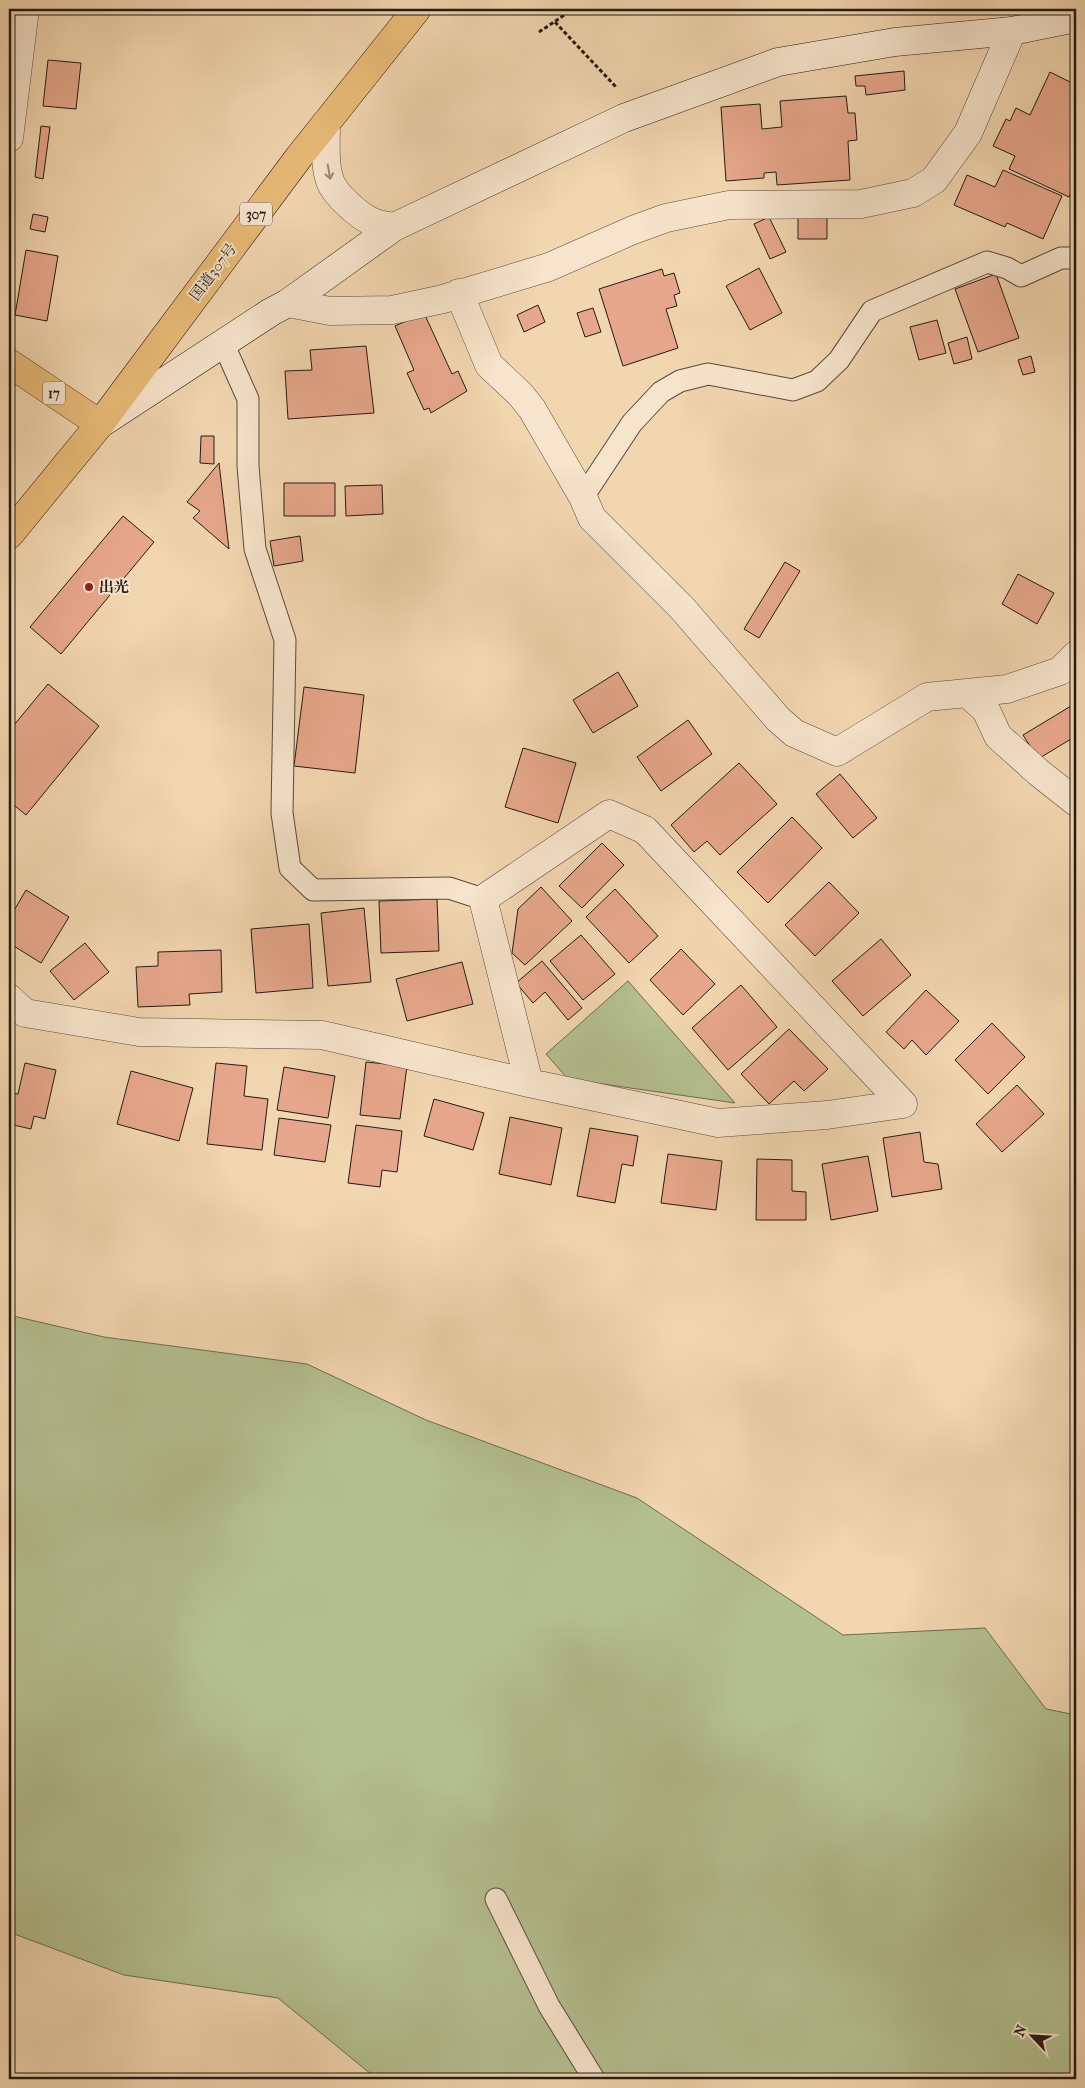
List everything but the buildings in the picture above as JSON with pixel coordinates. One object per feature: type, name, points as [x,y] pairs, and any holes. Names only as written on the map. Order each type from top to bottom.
[{"type":"main road","name":"国道307号","points":[[9,535],[100,424],[299,157],[417,9]]},
{"type":"main road","name":"17","points":[[9,362],[100,424]]},
{"type":"street","points":[[9,138],[25,9]]},
{"type":"street","points":[[100,424],[271,312],[288,303],[394,227],[624,118],[778,62],[895,42],[1012,30],[1076,18]]},
{"type":"street","points":[[288,303],[330,311],[392,310],[458,294],[549,267],[633,230],[666,218],[729,205],[862,204],[913,194],[934,180],[968,133],[1012,30]]},
{"type":"street","points":[[326,123],[326,155],[330,182],[341,198],[357,212],[374,223],[394,227]]},
{"type":"street","points":[[458,294],[489,365],[520,394],[532,409],[583,496],[592,518],[682,608],[778,719],[794,733],[837,752],[927,698],[1007,689],[1060,671],[1076,655]]},
{"type":"street","points":[[968,694],[986,710],[998,736],[1076,802]]},
{"type":"street","points":[[9,998],[26,1013],[139,1032],[322,1035],[530,1083],[718,1124],[827,1114],[903,1104],[645,830],[609,814],[484,899],[530,1083]]},
{"type":"lane","points":[[583,496],[632,423],[661,392],[680,381],[708,374],[793,390],[816,381],[839,360],[872,311],[986,262],[1007,268],[1021,276],[1061,258],[1076,258]]},
{"type":"lane","points":[[223,343],[248,399],[248,466],[256,550],[285,640],[282,813],[290,868],[313,890],[449,888],[484,899]]},
{"type":"lane","points":[[496,1899],[549,2006],[594,2079]]},
{"type":"path","points":[[539,32],[572,10]]},
{"type":"path","points":[[555,22],[639,112]]},
{"type":"green space","points":[[628,981],[735,1103],[568,1079],[546,1054]]},
{"type":"green space","points":[[9,1315],[104,1337],[307,1364],[426,1420],[637,1498],[843,1635],[985,1628],[1046,1709],[1076,1715],[1076,2079],[377,2079],[278,1998],[124,1975],[9,1932]]},
{"type":"place","name":"出光","points":[[89,587]]}]
